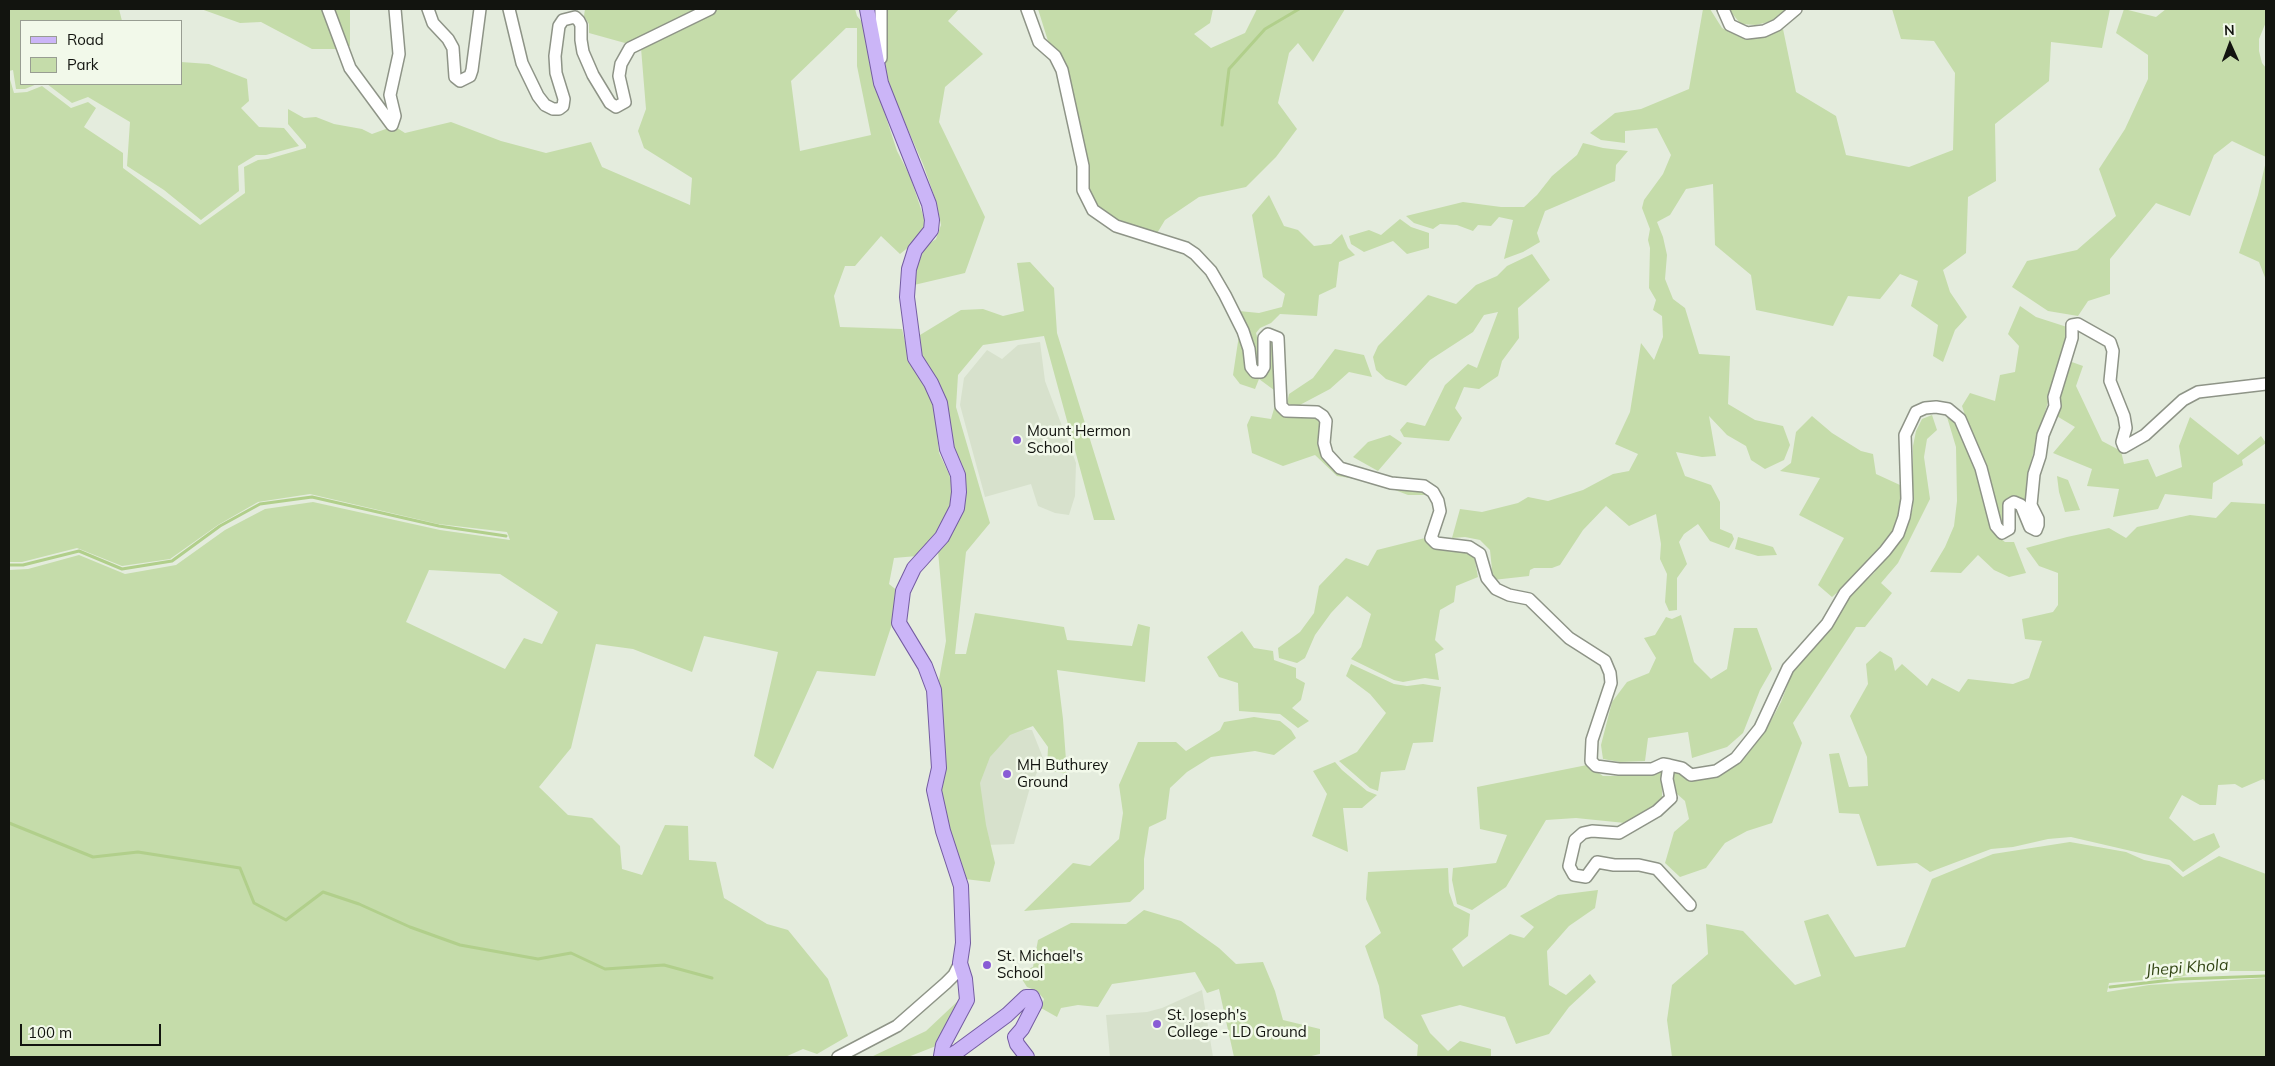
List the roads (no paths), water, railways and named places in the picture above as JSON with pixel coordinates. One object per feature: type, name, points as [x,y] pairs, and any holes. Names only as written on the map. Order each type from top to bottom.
[{"type":"main road","points":[[867,9],[881,83],[929,204],[932,220],[931,230],[915,250],[909,269],[907,297],[915,358],[931,383],[940,403],[946,449],[958,475],[960,492],[957,508],[942,537],[914,568],[906,583],[903,591],[899,622],[925,666],[934,690],[939,768],[934,790],[943,831],[961,886],[962,943],[960,963],[965,979],[967,1000],[943,1045],[941,1056],[950,1056],[958,1051],[1008,1014],[1026,997],[1032,997],[1035,1004],[1022,1029],[1015,1037],[1017,1044],[1027,1057]]},
{"type":"street","points":[[328,9],[350,68],[392,125],[395,116],[390,95],[399,54],[395,9]]},
{"type":"street","points":[[428,9],[433,23],[448,39],[453,48],[455,77],[460,81],[470,76],[472,70],[480,9]]},
{"type":"street","points":[[509,9],[522,64],[538,96],[545,105],[559,110],[563,106],[564,99],[558,83],[555,56],[559,26],[563,20],[575,17],[582,25],[581,40],[583,52],[610,103],[616,107],[625,102],[619,76],[621,64],[630,48],[710,9]]},
{"type":"street","points":[[881,9],[881,83]]},
{"type":"street","points":[[1027,9],[1040,42],[1055,56],[1062,70],[1083,166],[1083,190],[1093,210],[1116,226],[1186,248],[1195,254],[1211,271],[1225,295],[1243,331],[1249,349],[1250,366],[1255,372],[1261,372],[1264,367],[1264,338],[1268,334],[1278,338],[1281,406],[1286,411],[1317,412],[1323,416],[1326,421],[1324,443],[1327,454],[1340,468],[1391,483],[1424,486],[1433,492],[1440,511],[1431,538],[1436,543],[1469,547],[1480,554],[1487,578],[1496,589],[1509,595],[1529,599],[1569,638],[1604,661],[1610,673],[1611,683],[1592,740],[1591,761],[1596,766],[1641,770],[1652,769],[1664,764],[1682,768],[1691,775],[1716,771],[1736,758],[1760,728],[1788,668],[1827,624],[1845,593],[1885,551],[1898,534],[1904,517],[1907,499],[1905,435],[1916,412],[1925,408],[1936,407],[1948,409],[1960,419],[1981,468],[1996,526],[2002,533],[2009,529],[2009,505],[2014,502],[2021,505],[2030,527],[2036,530],[2038,525],[2038,519],[2031,505],[2034,474],[2040,456],[2043,435],[2055,406],[2054,397],[2072,338],[2072,325],[2078,324],[2110,342],[2113,351],[2110,381],[2124,416],[2126,428],[2122,442],[2124,447],[2145,435],[2183,400],[2198,392],[2266,384]]},
{"type":"street","points":[[1723,9],[1730,25],[1747,32],[1764,31],[1777,25],[1796,9]]},
{"type":"street","points":[[1669,765],[1668,779],[1671,798],[1666,804],[1619,833],[1592,831],[1583,833],[1575,840],[1570,866],[1574,875],[1586,877],[1597,862],[1614,865],[1639,865],[1657,869],[1690,906]]},
{"type":"street","points":[[838,1057],[897,1026],[954,975],[960,963]]},
{"type":"waterway","points":[[1222,125],[1229,69],[1265,29],[1299,9]]},
{"type":"waterway","points":[[9,565],[23,565],[79,551],[122,569],[172,561],[220,526],[260,504],[312,497],[439,526],[506,536]]},
{"type":"waterway","points":[[9,823],[93,857],[138,852],[240,868],[254,903],[286,920],[323,892],[359,904],[410,927],[460,945],[538,959],[571,953],[605,969],[664,965],[712,978]]},
{"type":"waterway","name":"Jhepi Khola","points":[[2110,987],[2180,979],[2266,976]]},
{"type":"place","name":"Mount Hermon School","points":[[1017,440]]},
{"type":"place","name":"MH Buthurey Ground","points":[[1007,774]]},
{"type":"place","name":"St. Michael's School","points":[[987,965]]},
{"type":"place","name":"St. Joseph's College - LD Ground","points":[[1157,1024]]}]
